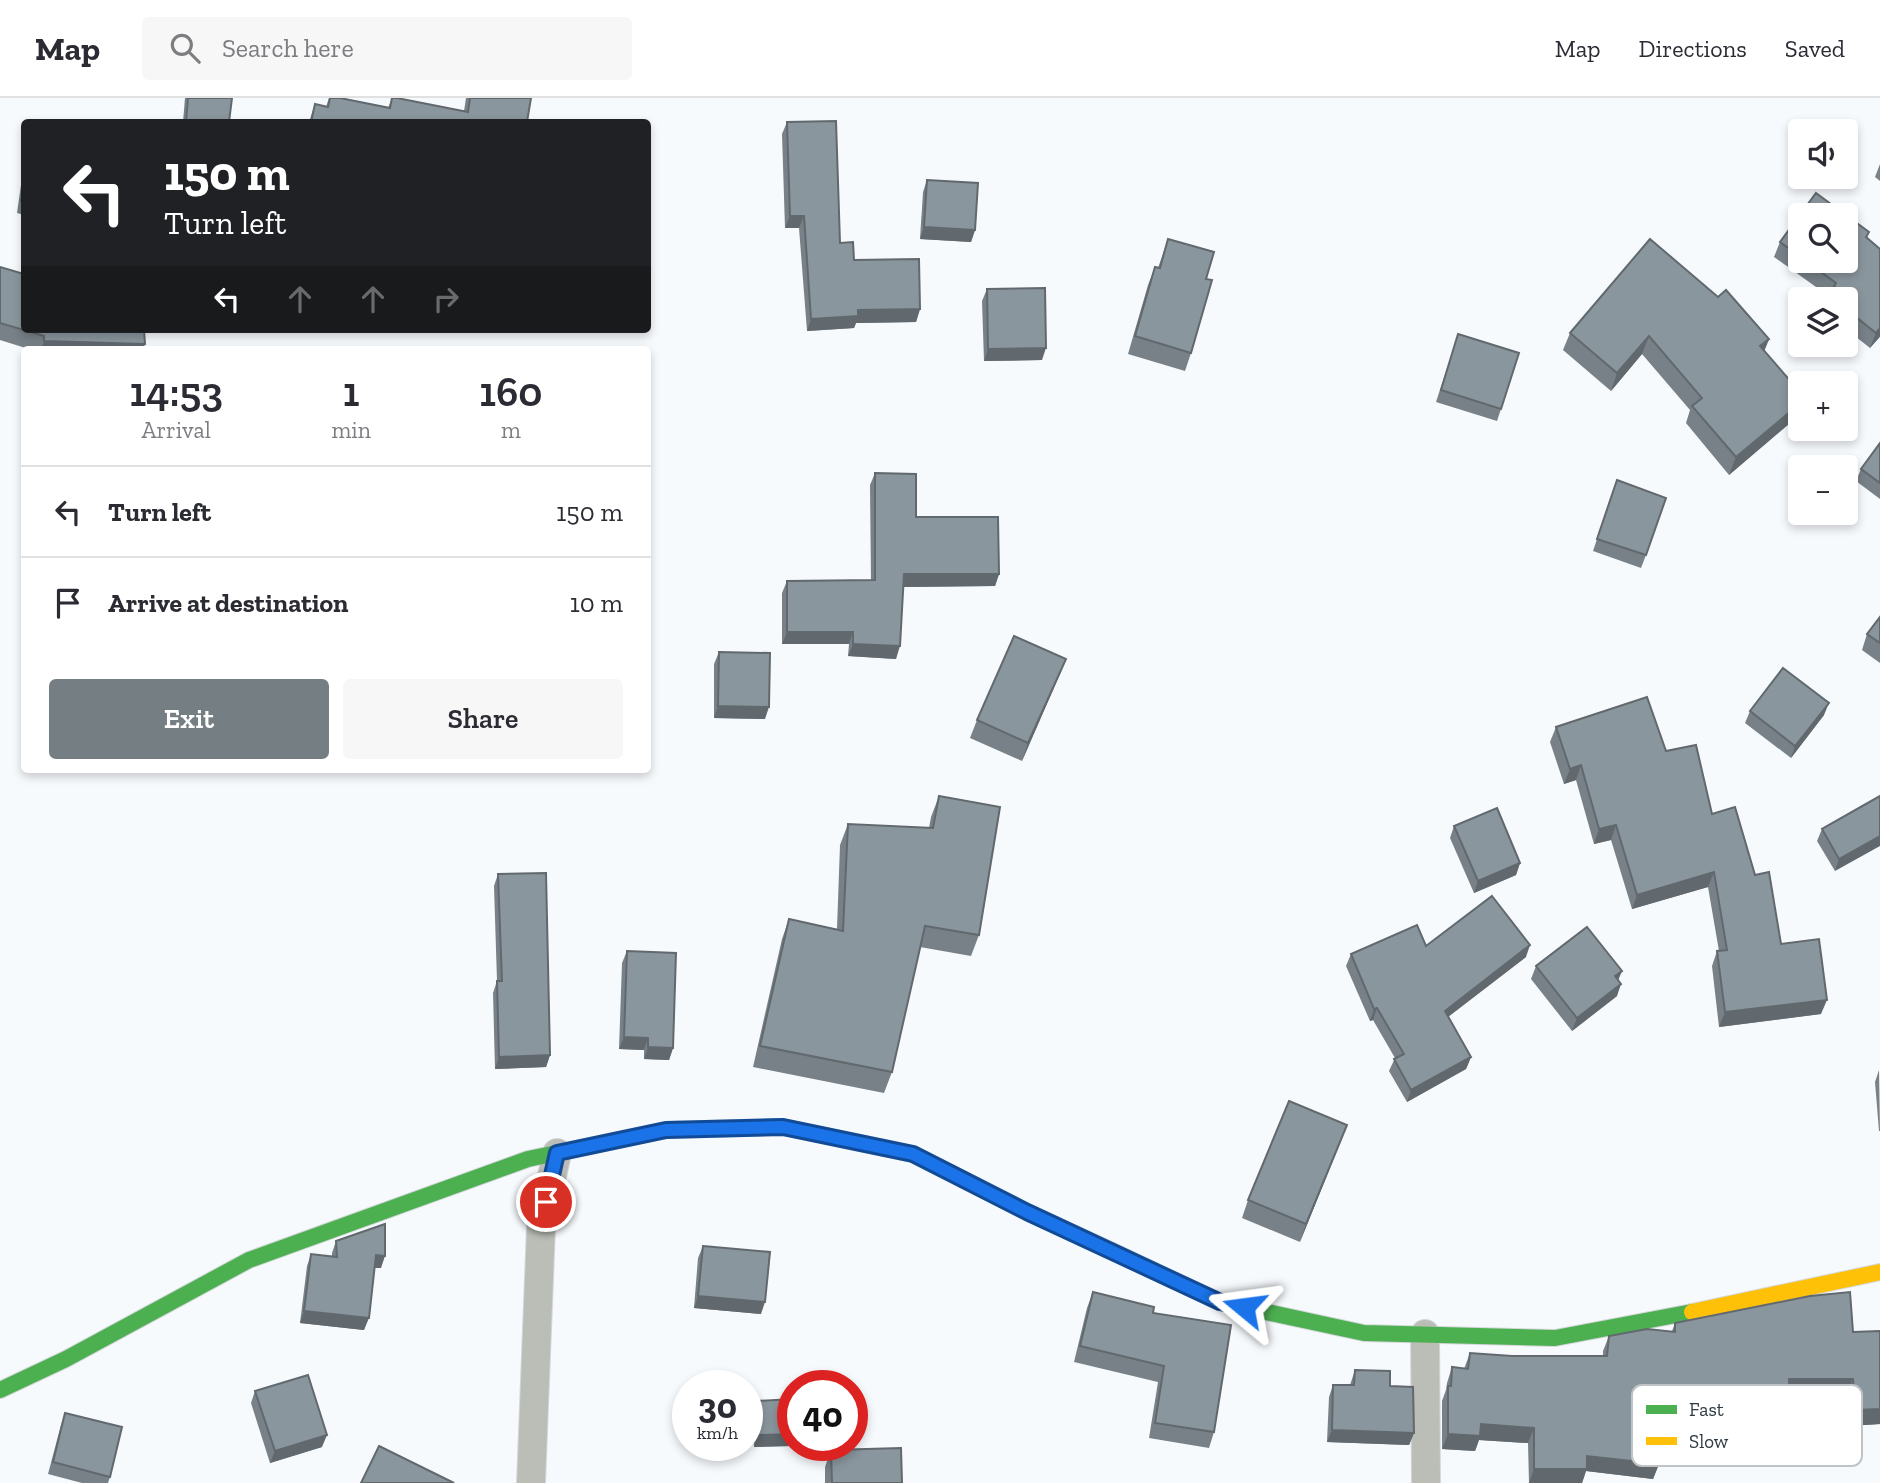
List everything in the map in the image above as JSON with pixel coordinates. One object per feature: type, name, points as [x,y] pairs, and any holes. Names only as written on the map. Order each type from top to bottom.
[{"type":"street","points":[[0,1390],[66,1359],[249,1260],[528,1158],[666,1130],[783,1127],[913,1154],[1027,1212],[1220,1302],[1364,1333],[1555,1338],[1880,1272]]},
{"type":"street","points":[[531,1483],[541,1227],[557,1153]]},
{"type":"street","points":[[1425,1334],[1426,1483]]},
{"type":"building","points":[[188,98],[232,98],[229,119],[186,119]]},
{"type":"building","points":[[330,98],[340,98],[390,108],[392,98],[397,98],[468,112],[470,98],[531,98],[528,119],[312,119],[315,104],[328,107]]},
{"type":"building","points":[[836,121],[840,243],[853,242],[854,260],[919,259],[920,309],[858,310],[858,316],[811,319],[804,216],[790,216],[787,122]]},
{"type":"building","points":[[927,180],[978,183],[975,230],[924,227]]},
{"type":"building","points":[[1816,193],[1830,203],[1809,203]]},
{"type":"building","points":[[1858,224],[1869,232],[1866,237],[1880,249],[1880,328],[1876,333],[1858,319],[1858,287],[1835,287],[1836,283],[1822,273],[1858,273]]},
{"type":"building","points":[[1788,231],[1788,248],[1780,242]]},
{"type":"building","points":[[1168,239],[1214,252],[1206,279],[1212,280],[1191,353],[1135,336],[1155,267],[1160,268]]},
{"type":"building","points":[[1650,239],[1718,297],[1726,290],[1769,339],[1760,346],[1788,378],[1788,414],[1736,457],[1692,406],[1702,398],[1649,336],[1617,373],[1570,333]]},
{"type":"building","points":[[0,267],[21,273],[21,329],[0,323]]},
{"type":"building","points":[[1045,288],[1046,348],[988,349],[987,289]]},
{"type":"building","points":[[34,333],[144,333],[145,344],[44,341],[44,336]]},
{"type":"building","points":[[1458,334],[1519,353],[1501,409],[1441,390]]},
{"type":"building","points":[[1880,443],[1880,483],[1861,469]]},
{"type":"building","points":[[875,473],[916,474],[916,517],[998,517],[999,574],[904,574],[900,646],[853,644],[853,632],[787,632],[787,581],[875,580]]},
{"type":"building","points":[[1617,480],[1666,498],[1646,555],[1597,539]]},
{"type":"building","points":[[1880,617],[1880,643],[1867,634]]},
{"type":"building","points":[[1014,636],[1066,659],[1028,743],[977,720]]},
{"type":"building","points":[[719,652],[770,653],[769,707],[718,706]]},
{"type":"building","points":[[1783,668],[1829,703],[1795,746],[1750,711]]},
{"type":"building","points":[[1647,697],[1666,751],[1696,745],[1712,814],[1735,807],[1755,875],[1769,872],[1781,944],[1819,939],[1827,1000],[1725,1012],[1717,951],[1727,950],[1714,872],[1637,895],[1616,825],[1599,829],[1581,765],[1570,769],[1556,727]]},
{"type":"building","points":[[939,796],[1000,807],[979,935],[925,926],[892,1072],[760,1046],[789,919],[843,931],[848,824],[933,828]]},
{"type":"building","points":[[1880,796],[1880,836],[1839,859],[1822,829]]},
{"type":"building","points":[[1497,808],[1520,863],[1478,881],[1454,826]]},
{"type":"building","points":[[546,873],[550,1055],[499,1057],[497,981],[502,981],[498,874]]},
{"type":"building","points":[[1492,896],[1530,945],[1445,1011],[1471,1057],[1411,1090],[1394,1059],[1404,1054],[1377,1008],[1374,1009],[1351,954],[1417,925],[1426,946]]},
{"type":"building","points":[[1587,927],[1622,971],[1615,976],[1621,984],[1577,1018],[1536,966]]},
{"type":"building","points":[[627,951],[676,953],[673,1048],[648,1047],[648,1038],[624,1037]]},
{"type":"building","points":[[1289,1101],[1347,1125],[1306,1224],[1248,1200]]},
{"type":"building","points":[[385,1224],[385,1256],[376,1255],[369,1318],[304,1311],[311,1254],[337,1257],[336,1241]]},
{"type":"building","points":[[703,1246],[770,1252],[765,1302],[698,1296]]},
{"type":"building","points":[[1093,1292],[1154,1307],[1153,1313],[1231,1325],[1214,1432],[1155,1423],[1164,1366],[1080,1346]]},
{"type":"building","points":[[1850,1292],[1853,1332],[1880,1331],[1880,1409],[1862,1410],[1862,1385],[1853,1385],[1853,1379],[1789,1379],[1789,1385],[1632,1385],[1632,1461],[1587,1456],[1587,1469],[1534,1469],[1534,1428],[1481,1424],[1480,1436],[1448,1434],[1448,1386],[1451,1386],[1452,1367],[1468,1369],[1470,1353],[1607,1356],[1609,1336],[1647,1329],[1675,1332],[1675,1323],[1810,1296]]},
{"type":"building","points":[[1355,1370],[1390,1371],[1390,1386],[1413,1387],[1414,1433],[1332,1430],[1333,1385],[1354,1385]]},
{"type":"building","points":[[308,1375],[327,1435],[275,1451],[255,1391]]},
{"type":"building","points":[[777,1400],[777,1434],[763,1435],[763,1401]]},
{"type":"building","points":[[65,1413],[122,1427],[110,1477],[53,1462]]},
{"type":"building","points":[[379,1446],[454,1483],[361,1483]]},
{"type":"building","points":[[901,1448],[902,1483],[832,1483],[831,1461],[868,1461],[868,1449]]},
{"type":"traffic: fast","points":[[0,1390],[66,1359],[249,1260],[528,1159],[666,1130],[742,1128]]},
{"type":"traffic: fast","points":[[1112,1251],[1220,1302],[1364,1333],[1555,1338],[1692,1312]]},
{"type":"traffic: slow","points":[[742,1128],[783,1127],[913,1154],[1027,1212],[1112,1251]]},
{"type":"traffic: slow","points":[[1692,1312],[1880,1272]]},
{"type":"route","points":[[546,1202],[557,1153],[666,1130],[783,1127],[913,1154],[1027,1212],[1220,1302],[1244,1307]]}]
